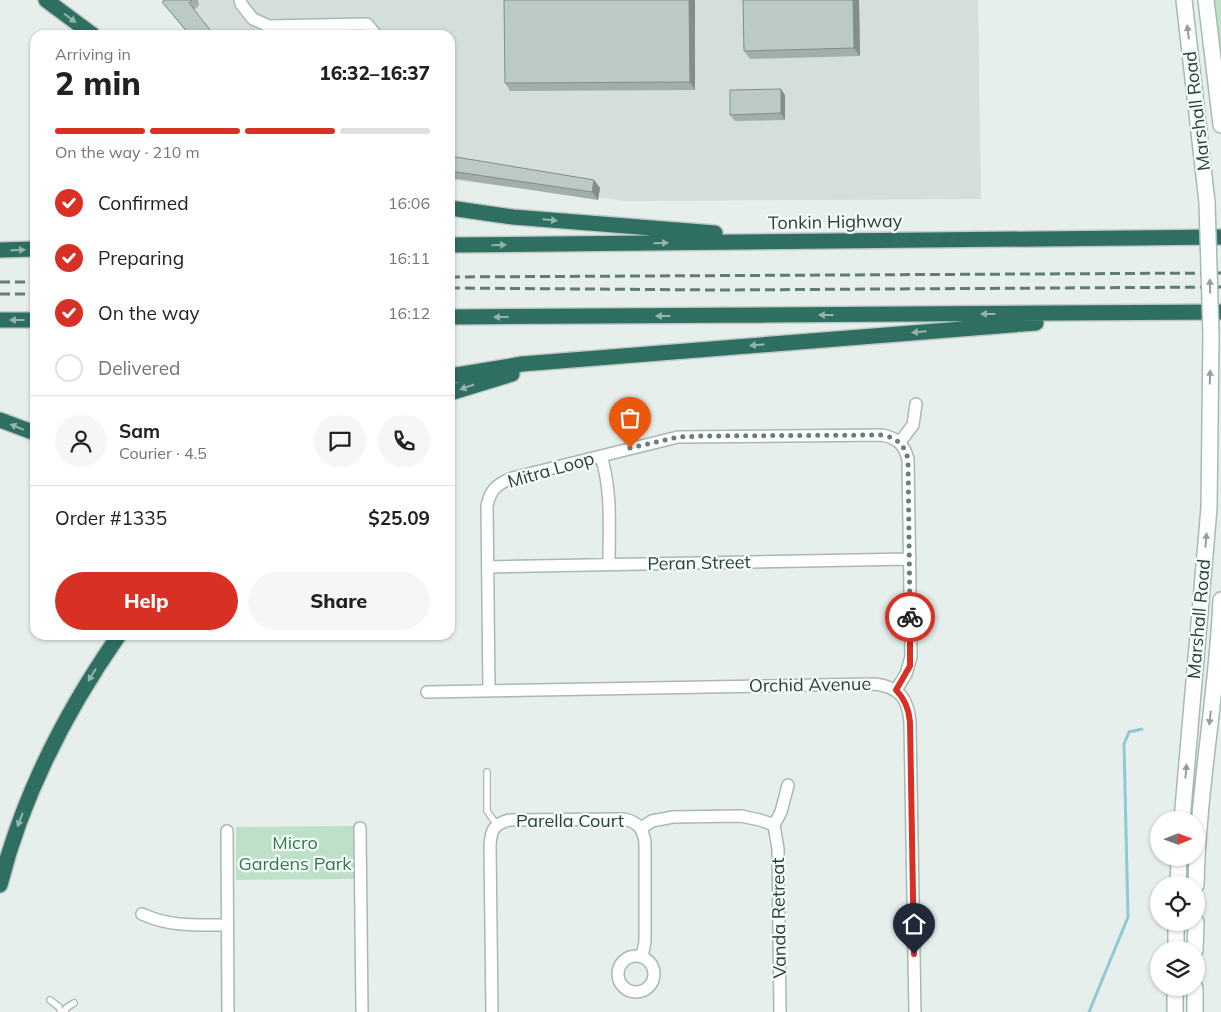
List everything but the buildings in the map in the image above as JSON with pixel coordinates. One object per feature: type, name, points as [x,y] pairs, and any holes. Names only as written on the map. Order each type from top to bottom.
[{"type":"highway","points":[[46,0],[86,30]]},
{"type":"highway","points":[[455,209],[513,217],[707,233],[1158,238]]},
{"type":"highway","name":"Tonkin Highway","points":[[455,245],[1221,237]]},
{"type":"highway","points":[[0,250],[30,250]]},
{"type":"highway","points":[[455,317],[1221,312]]},
{"type":"highway","points":[[455,375],[522,364],[1160,313]]},
{"type":"highway","points":[[0,320],[30,320]]},
{"type":"highway","points":[[455,392],[556,364],[599,358]]},
{"type":"highway","points":[[0,420],[30,431]]},
{"type":"highway","points":[[0,885],[17,827],[51,746],[94,670],[115,640]]},
{"type":"main road","name":"Marshall Road","points":[[1183,811],[1208,508],[1211,335],[1208,202],[1184,0]]},
{"type":"main road","name":"Marshall Road","points":[[1206,0],[1221,125]]},
{"type":"main road","name":"Marshall Road","points":[[1196,876],[1200,802],[1220,635],[1221,600]]},
{"type":"main road","points":[[1175,996],[1175,1012]]},
{"type":"main road","points":[[1195,996],[1195,1012]]},
{"type":"street","points":[[240,0],[253,19],[269,26],[367,24],[372,30]]},
{"type":"street","points":[[896,690],[906,674],[911,657],[908,459],[905,449],[900,442],[913,425],[916,404]]},
{"type":"street","name":"Mitra Loop","points":[[489,690],[487,506],[489,496],[501,483],[512,478],[660,440],[685,437],[882,435],[892,437],[900,442]]},
{"type":"street","points":[[601,456],[606,472],[608,494],[609,564]]},
{"type":"street","name":"Peran Street","points":[[488,566],[910,559]]},
{"type":"street","name":"Orchid Avenue","points":[[427,692],[875,684],[890,686],[896,690],[906,703],[910,722],[915,1012]]},
{"type":"street","points":[[641,828],[658,819],[673,817],[741,816],[774,825],[781,812],[788,785]]},
{"type":"street","name":"Parella Court","points":[[492,1012],[490,845],[496,825],[509,820],[624,819],[632,820],[641,828],[645,842],[645,942],[642,956]]},
{"type":"street","name":"Vanda Retreat","points":[[774,825],[778,849],[780,1012]]},
{"type":"street","points":[[360,828],[362,1012]]},
{"type":"street","points":[[226,831],[228,1012]]},
{"type":"street","points":[[142,914],[156,921],[170,924],[227,924]]},
{"type":"lane","points":[[487,772],[487,811],[496,825]]},
{"type":"lane","points":[[50,1000],[63,1012],[74,1003]]},
{"type":"shaded area","points":[[163,0],[978,0],[981,199],[627,201],[455,181],[455,30],[191,30]]},
{"type":"green space","points":[[1206,0],[1221,0],[1221,128]]},
{"type":"green space","name":"Micro Gardens Park","points":[[354,826],[354,879],[236,880],[236,827]]},
{"type":"waterway","points":[[1089,1012],[1128,917],[1124,744],[1129,732],[1142,729]]},
{"type":"railway","points":[[455,277],[1221,273]]},
{"type":"railway","points":[[0,282],[30,282]]},
{"type":"railway","points":[[455,288],[718,290],[1221,287]]},
{"type":"railway","points":[[0,294],[30,294]]},
{"type":"way so far","points":[[630,448],[660,440],[700,436],[882,435],[892,437],[900,442],[905,449],[908,459],[910,617]]},
{"type":"route","points":[[910,617],[910,666],[896,690],[906,703],[910,722],[914,954]]}]
